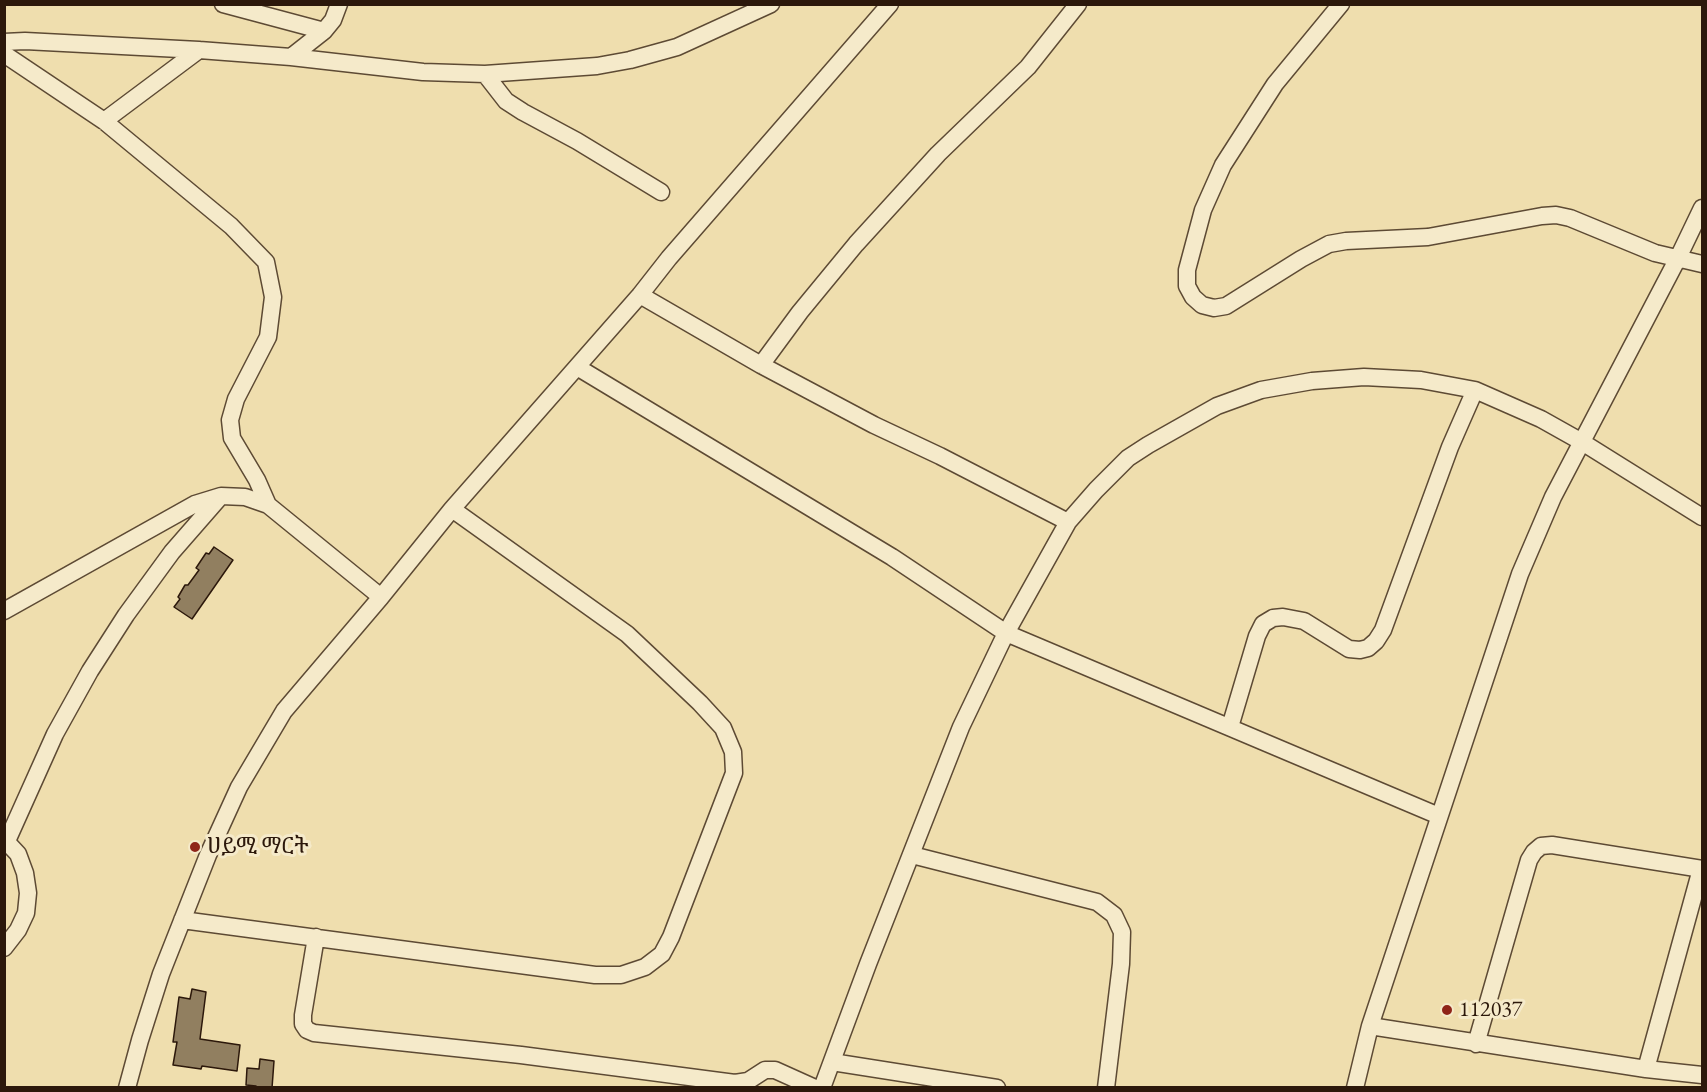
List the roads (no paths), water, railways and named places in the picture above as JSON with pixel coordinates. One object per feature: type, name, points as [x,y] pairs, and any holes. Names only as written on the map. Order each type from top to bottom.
[{"type":"street","points":[[224,4],[324,32]]},
{"type":"street","points":[[291,57],[324,32],[333,20],[339,4]]},
{"type":"street","points":[[4,42],[26,41],[199,50],[291,57],[423,72],[485,74],[597,66],[630,60],[677,47],[771,4]]},
{"type":"street","points":[[127,1088],[161,974],[208,855],[239,787],[284,711],[452,509],[640,295],[669,258],[890,4]]},
{"type":"street","points":[[761,365],[800,312],[856,244],[938,154],[1028,67],[1077,4]]},
{"type":"street","points":[[1341,4],[1275,84],[1251,119],[1219,174],[1203,210],[1187,270],[1187,286],[1193,297],[1202,305],[1214,308],[1226,306],[1329,244],[1428,237],[1542,216],[1556,215],[1570,218],[1655,253],[1702,264]]},
{"type":"street","points":[[104,121],[199,50]]},
{"type":"street","points":[[4,54],[104,121],[231,226],[266,262],[273,297],[268,337],[236,399],[230,420],[232,438],[257,480],[268,506]]},
{"type":"street","points":[[485,74],[506,100],[523,112],[577,141],[661,192]]},
{"type":"street","points":[[1355,1088],[1370,1026],[1520,574],[1553,497],[1702,208]]},
{"type":"street","points":[[640,295],[761,365],[874,425],[1068,522]]},
{"type":"street","points":[[577,367],[892,557],[1006,633],[1439,816]]},
{"type":"street","points":[[822,1088],[961,727],[1006,633],[1068,522],[1128,458],[1217,406],[1261,390],[1312,381],[1364,377],[1421,380],[1475,390],[1541,419],[1702,517]]},
{"type":"street","points":[[1230,727],[1257,636],[1263,624],[1274,618],[1283,617],[1304,621],[1348,649],[1368,648],[1376,641],[1383,630],[1450,447],[1475,390]]},
{"type":"street","points":[[4,948],[18,930],[26,913],[28,893],[25,873],[18,854],[6,840],[55,734],[90,671],[126,615],[172,552],[221,496]]},
{"type":"street","points":[[4,611],[195,504],[221,496],[245,498],[268,506],[381,597]]},
{"type":"street","points":[[182,920],[595,975],[621,975],[645,967],[662,954],[671,937],[734,773],[733,752],[723,728],[627,634],[452,509]]},
{"type":"street","points":[[1476,1044],[1529,860],[1540,846],[1552,845],[1702,869],[1646,1069]]},
{"type":"street","points":[[912,855],[1096,902],[1114,915],[1122,932],[1121,964],[1106,1088]]},
{"type":"street","points":[[316,937],[303,1015],[303,1024],[307,1030],[314,1033],[521,1055],[735,1083],[748,1081],[765,1070],[775,1070],[815,1088]]},
{"type":"street","points":[[1370,1026],[1476,1044],[1702,1075]]},
{"type":"street","points":[[832,1062],[997,1088]]},
{"type":"place","name":"ሀይሚ ማርት","points":[[195,847]]},
{"type":"place","name":"112037","points":[[1447,1010]]}]
